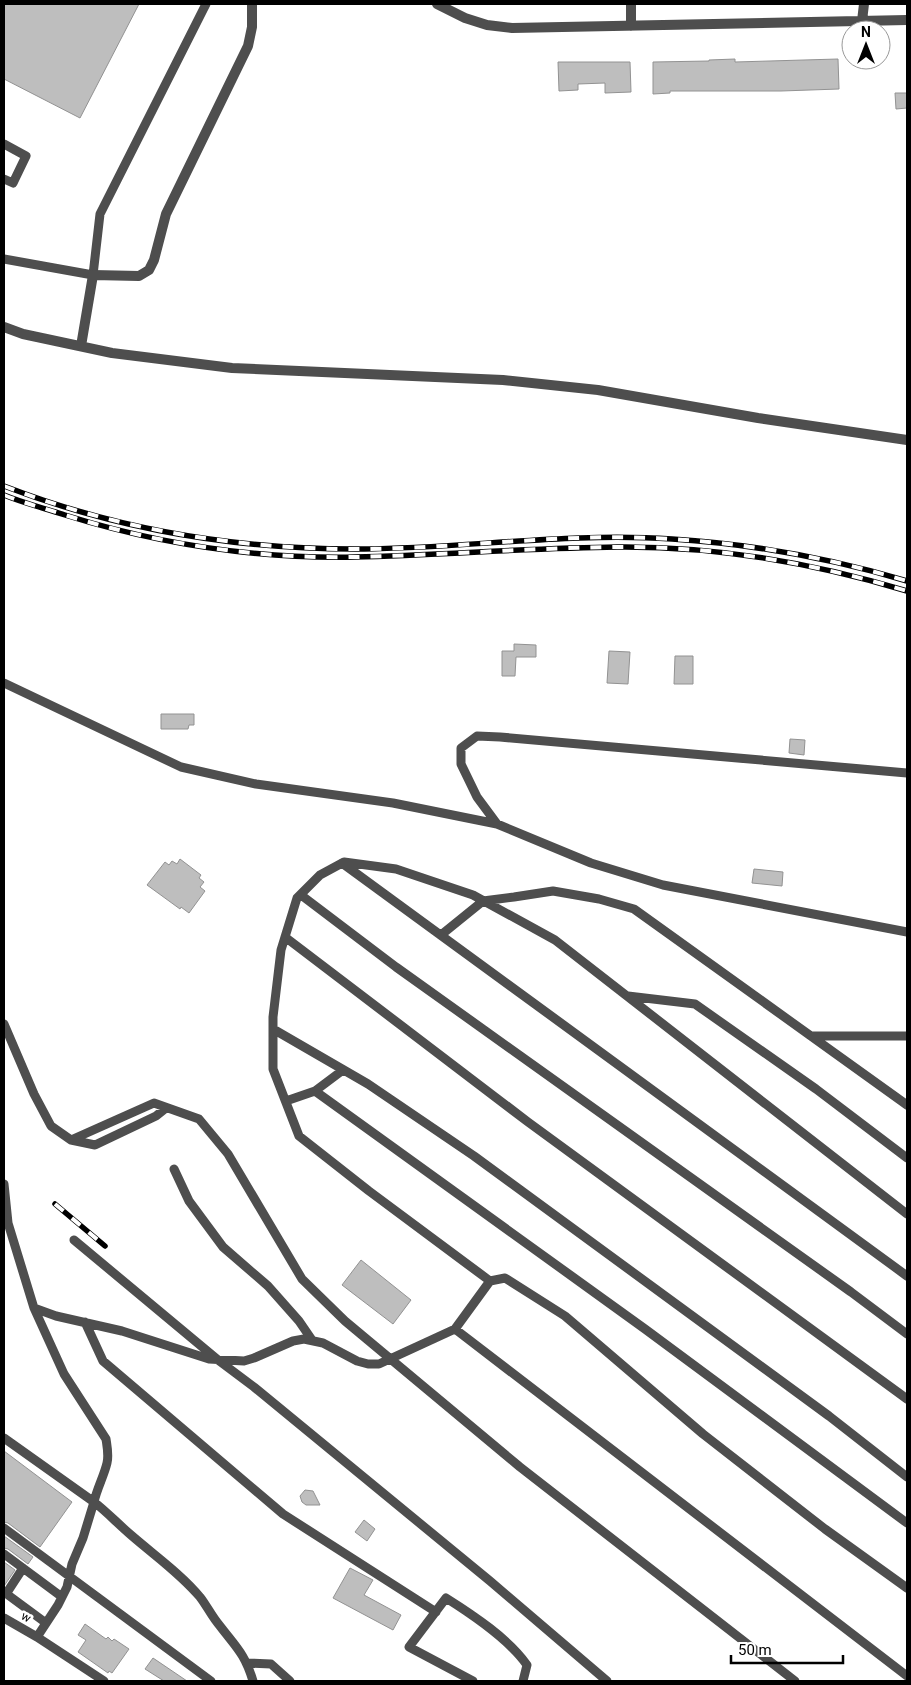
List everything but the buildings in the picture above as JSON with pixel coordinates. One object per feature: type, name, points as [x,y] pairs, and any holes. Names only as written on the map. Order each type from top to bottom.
[{"type":"street","points":[[81,346],[93,275],[139,276],[148,270],[154,260],[166,214],[248,46],[252,27],[252,4]]},
{"type":"street","points":[[437,4],[465,18],[487,25],[512,28],[841,21]]},
{"type":"street","points":[[631,4],[631,26]]},
{"type":"street","points":[[862,20],[864,4]]},
{"type":"street","points":[[891,20],[907,20]]},
{"type":"street","points":[[4,327],[24,334],[112,352],[232,368],[503,380],[598,390],[767,419],[907,440]]},
{"type":"lane","points":[[4,258],[93,275],[100,214],[206,4]]},
{"type":"lane","points":[[4,144],[26,156],[13,183],[4,179]]},
{"type":"lane","points":[[4,684],[181,767],[256,784],[393,803],[497,824],[591,863],[663,885],[907,932]]},
{"type":"lane","points":[[497,824],[477,798],[461,764],[462,748],[477,736],[907,773]]},
{"type":"lane","points":[[490,1281],[299,1136],[273,1069],[273,1029],[280,950],[298,898],[320,875],[342,863],[352,862],[396,869],[473,895],[555,940],[907,1214]]},
{"type":"lane","points":[[342,863],[907,1276]]},
{"type":"lane","points":[[441,935],[483,901],[553,891],[634,909],[907,1105]]},
{"type":"lane","points":[[301,895],[396,967],[907,1334]]},
{"type":"lane","points":[[285,937],[528,1122],[907,1399]]},
{"type":"lane","points":[[626,996],[695,1004],[816,1089],[907,1158]]},
{"type":"lane","points":[[4,1024],[34,1094],[51,1126],[71,1140],[95,1145],[156,1116],[166,1108]]},
{"type":"lane","points":[[273,1029],[368,1084],[474,1156],[829,1416],[907,1476]]},
{"type":"lane","points":[[810,1036],[907,1036]]},
{"type":"lane","points":[[286,1101],[316,1091],[344,1070]]},
{"type":"lane","points":[[316,1091],[645,1329],[907,1524]]},
{"type":"lane","points":[[71,1140],[154,1103],[199,1119],[228,1154],[302,1279],[344,1321],[520,1467],[795,1681]]},
{"type":"lane","points":[[174,1168],[189,1201],[223,1247],[268,1286],[299,1321],[312,1340]]},
{"type":"lane","points":[[4,1184],[6,1222],[34,1308],[64,1374],[106,1439],[108,1448],[107,1463],[97,1488],[83,1538],[72,1564],[67,1587],[37,1637]]},
{"type":"lane","points":[[74,1240],[218,1360],[254,1387],[490,1581],[607,1681]]},
{"type":"lane","points":[[34,1308],[56,1316],[122,1331],[209,1359],[244,1361],[293,1341],[312,1340],[323,1343],[357,1361],[368,1364],[380,1364],[455,1329],[490,1281],[504,1278],[565,1316],[703,1434],[824,1529],[907,1588]]},
{"type":"lane","points":[[84,1322],[102,1361],[284,1514],[436,1612]]},
{"type":"lane","points":[[455,1329],[907,1676]]},
{"type":"lane","points":[[4,1438],[107,1512],[183,1580],[199,1597],[241,1652],[247,1663],[252,1681]]},
{"type":"lane","points":[[4,1528],[211,1681]]},
{"type":"lane","points":[[4,1554],[62,1597]]},
{"type":"lane","points":[[23,1568],[5,1593],[46,1623]]},
{"type":"lane","points":[[473,1681],[409,1647],[446,1598],[498,1636],[520,1655],[527,1665],[523,1681]]},
{"type":"lane","name":"w","points":[[4,1618],[37,1637],[104,1681]]},
{"type":"lane","points":[[247,1663],[271,1664],[290,1681]]},
{"type":"railway","points":[[4,486],[91,515],[136,526],[227,541],[272,546],[364,549],[595,537],[672,539],[732,544],[791,553],[849,565],[907,581]]},
{"type":"railway","points":[[4,495],[65,515],[136,534],[208,548],[245,552],[318,557],[355,557],[519,550],[654,547],[764,558],[836,572],[907,591]]},
{"type":"railway","points":[[55,1204],[105,1246]]}]
